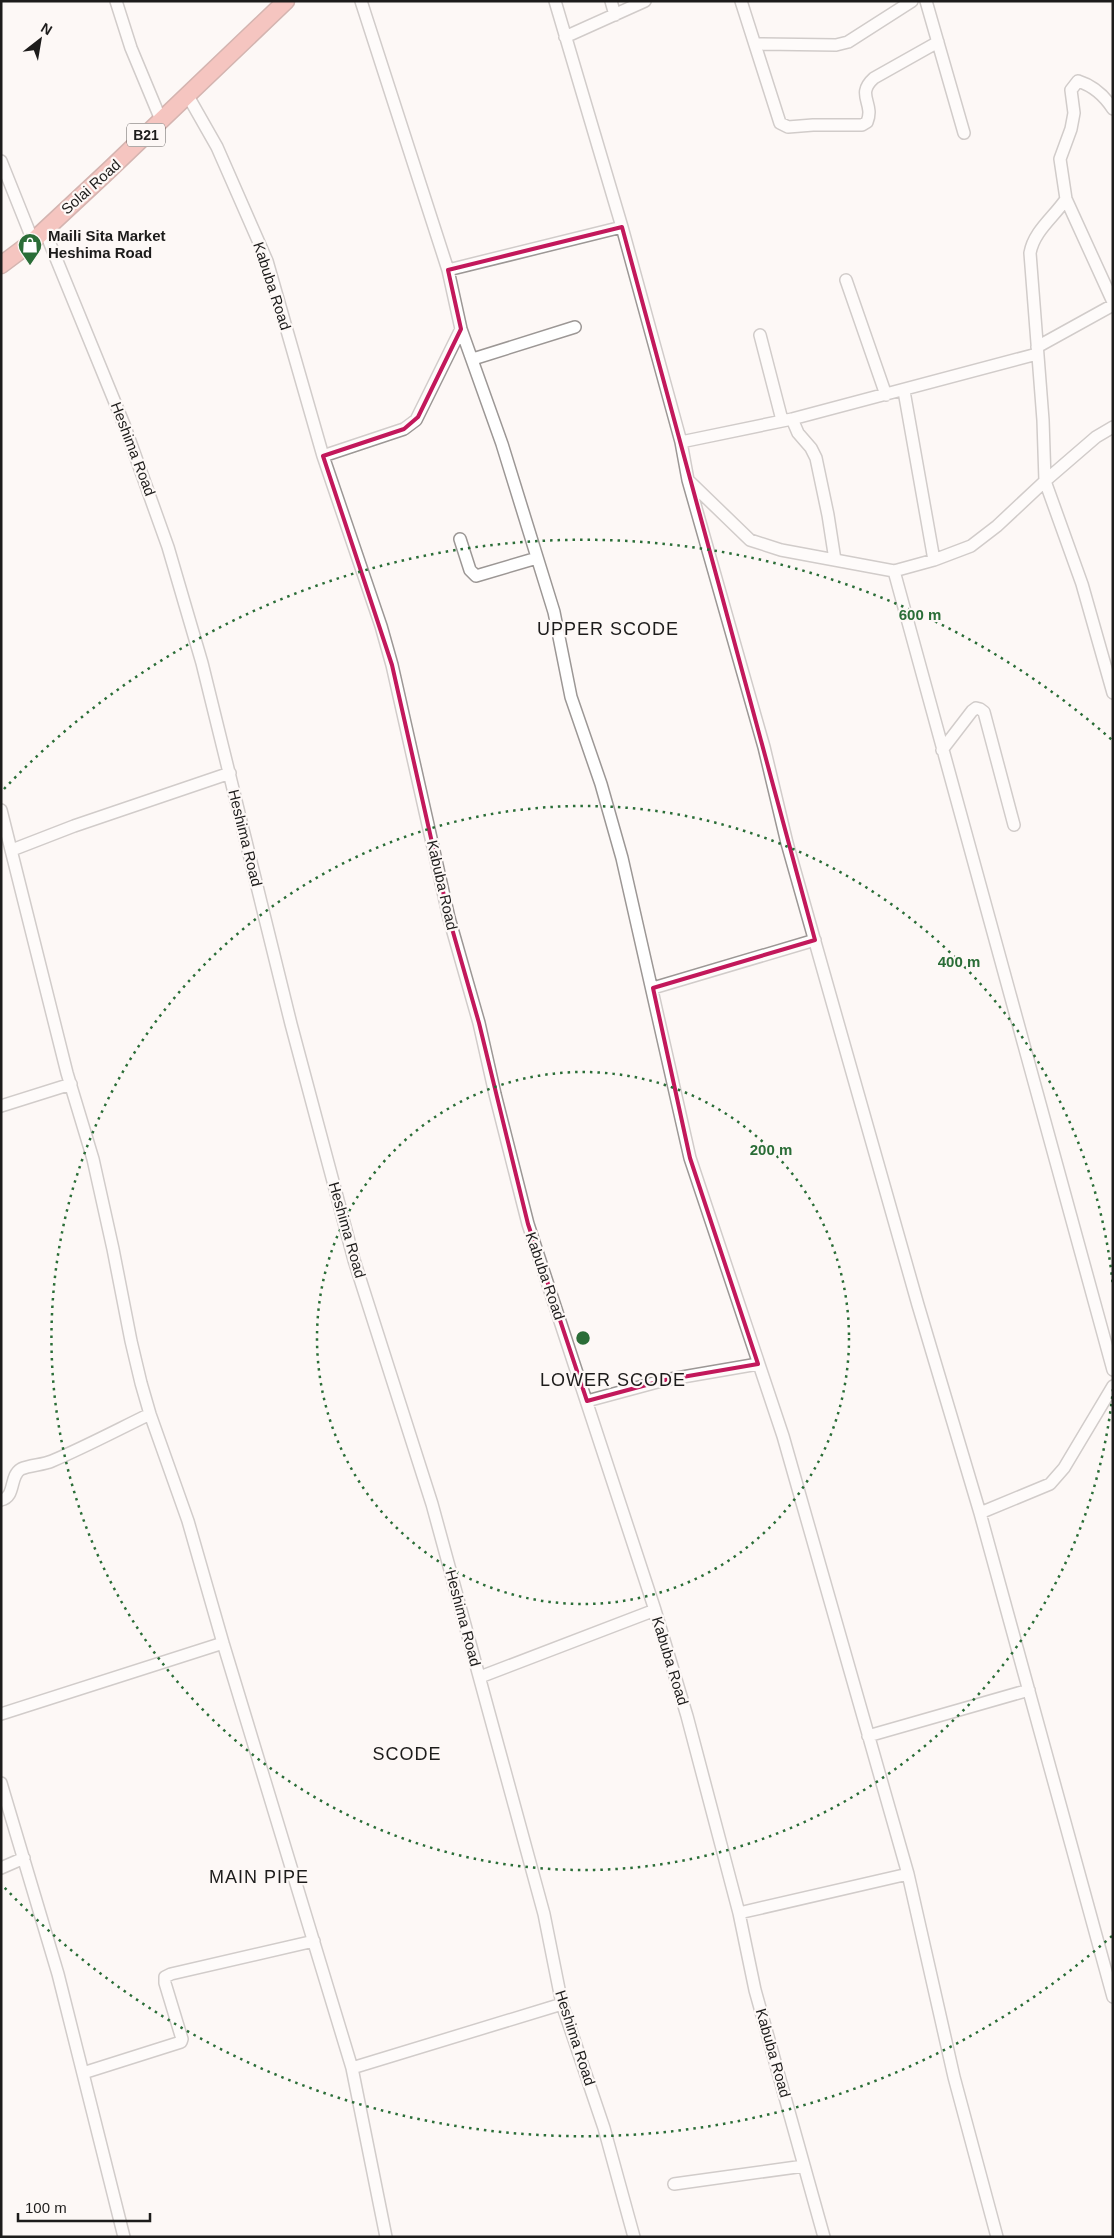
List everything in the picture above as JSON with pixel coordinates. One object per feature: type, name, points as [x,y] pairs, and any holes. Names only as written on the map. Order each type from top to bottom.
[{"type":"highway","name":"Solai Road","points":[[1,265],[38,235],[188,96],[286,1]]},
{"type":"street","points":[[116,1],[131,48],[162,120]]},
{"type":"street","points":[[361,1],[448,270],[461,330],[473,359],[554,612],[571,697],[601,784],[622,858],[690,1158],[783,1436],[908,1874],[954,2078],[997,2237]]},
{"type":"street","points":[[555,1],[622,227],[681,442],[688,480],[764,747],[787,843],[915,1296],[980,1513],[1113,1997]]},
{"type":"street","points":[[611,1],[615,15]]},
{"type":"street","points":[[565,37],[645,1]]},
{"type":"street","points":[[741,1],[780,123],[788,127],[813,124],[862,125],[867,122],[869,112],[864,91],[867,84],[874,78],[938,42]]},
{"type":"street","points":[[756,44],[836,45],[848,42],[912,1]]},
{"type":"street","points":[[926,1],[964,134]]},
{"type":"street","points":[[681,442],[787,420],[904,391],[1037,350],[1113,304],[1066,200],[1060,159],[1071,130],[1074,113],[1071,90],[1078,81],[1090,85],[1105,97],[1113,109]]},
{"type":"street","name":"Kabuba Road","points":[[188,96],[217,147],[267,261],[323,456],[386,641],[449,918],[479,1023],[528,1224],[655,1610],[687,1716],[738,1913],[755,1990],[824,2237]]},
{"type":"street","name":"Heshima Road","points":[[1,161],[38,235],[151,496],[168,546],[202,663],[291,1024],[354,1260],[432,1504],[544,1914],[562,2004],[604,2128],[634,2237]]},
{"type":"street","points":[[1066,200],[1056,214],[1036,234],[1031,247],[1045,481],[1082,584],[1113,693]]},
{"type":"street","points":[[448,270],[622,227]]},
{"type":"street","points":[[846,280],[886,395]]},
{"type":"street","points":[[473,359],[575,327]]},
{"type":"street","points":[[323,456],[404,429],[416,420],[461,330]]},
{"type":"street","points":[[760,336],[787,420],[811,448],[816,458],[835,560]]},
{"type":"street","points":[[904,391],[934,560]]},
{"type":"street","points":[[688,480],[750,540],[781,550],[894,571],[934,560],[971,546],[997,526],[1096,437],[1113,427]]},
{"type":"street","points":[[460,538],[470,570],[476,576],[537,558]]},
{"type":"street","points":[[894,571],[1113,1370]]},
{"type":"street","points":[[942,750],[972,711],[976,708],[984,712],[1014,825]]},
{"type":"street","points":[[12,850],[74,826],[230,773]]},
{"type":"street","points":[[1,810],[71,1084],[93,1159],[131,1341],[150,1414],[188,1521],[223,1644],[352,2068],[386,2237]]},
{"type":"street","points":[[653,988],[815,940]]},
{"type":"street","points":[[1,1106],[71,1084]]},
{"type":"street","points":[[587,1401],[665,1380],[758,1364]]},
{"type":"street","points":[[980,1513],[1050,1484],[1064,1468],[1113,1386]]},
{"type":"street","points":[[1,1500],[5,1499],[11,1492],[16,1474],[22,1468],[47,1463],[71,1453],[150,1414]]},
{"type":"street","points":[[480,1677],[655,1610]]},
{"type":"street","points":[[1,1714],[223,1644]]},
{"type":"street","points":[[868,1736],[1029,1690]]},
{"type":"street","points":[[1,1783],[58,1974],[124,2237]]},
{"type":"street","points":[[1,1868],[24,1858]]},
{"type":"street","points":[[738,1913],[908,1874]]},
{"type":"street","points":[[83,2074],[181,2042],[182,2039],[165,1983],[166,1977],[171,1974],[314,1941]]},
{"type":"street","points":[[352,2068],[562,2004]]},
{"type":"street","points":[[674,2184],[804,2166]]},
{"type":"highlighted area","points":[[622,227],[815,940],[653,988],[690,1158],[758,1364],[665,1380],[587,1401],[528,1224],[479,1023],[449,918],[392,665],[323,456],[404,429],[418,417],[461,329],[448,270]]},
{"type":"place","name":"Maili Sita Market Heshima Road","points":[[30,266]]},
{"type":"district","name":"UPPER SCODE","points":[[608,629]]},
{"type":"district","name":"LOWER SCODE","points":[[613,1380]]},
{"type":"district","name":"SCODE","points":[[407,1754]]},
{"type":"district","name":"MAIN PIPE","points":[[259,1877]]}]
